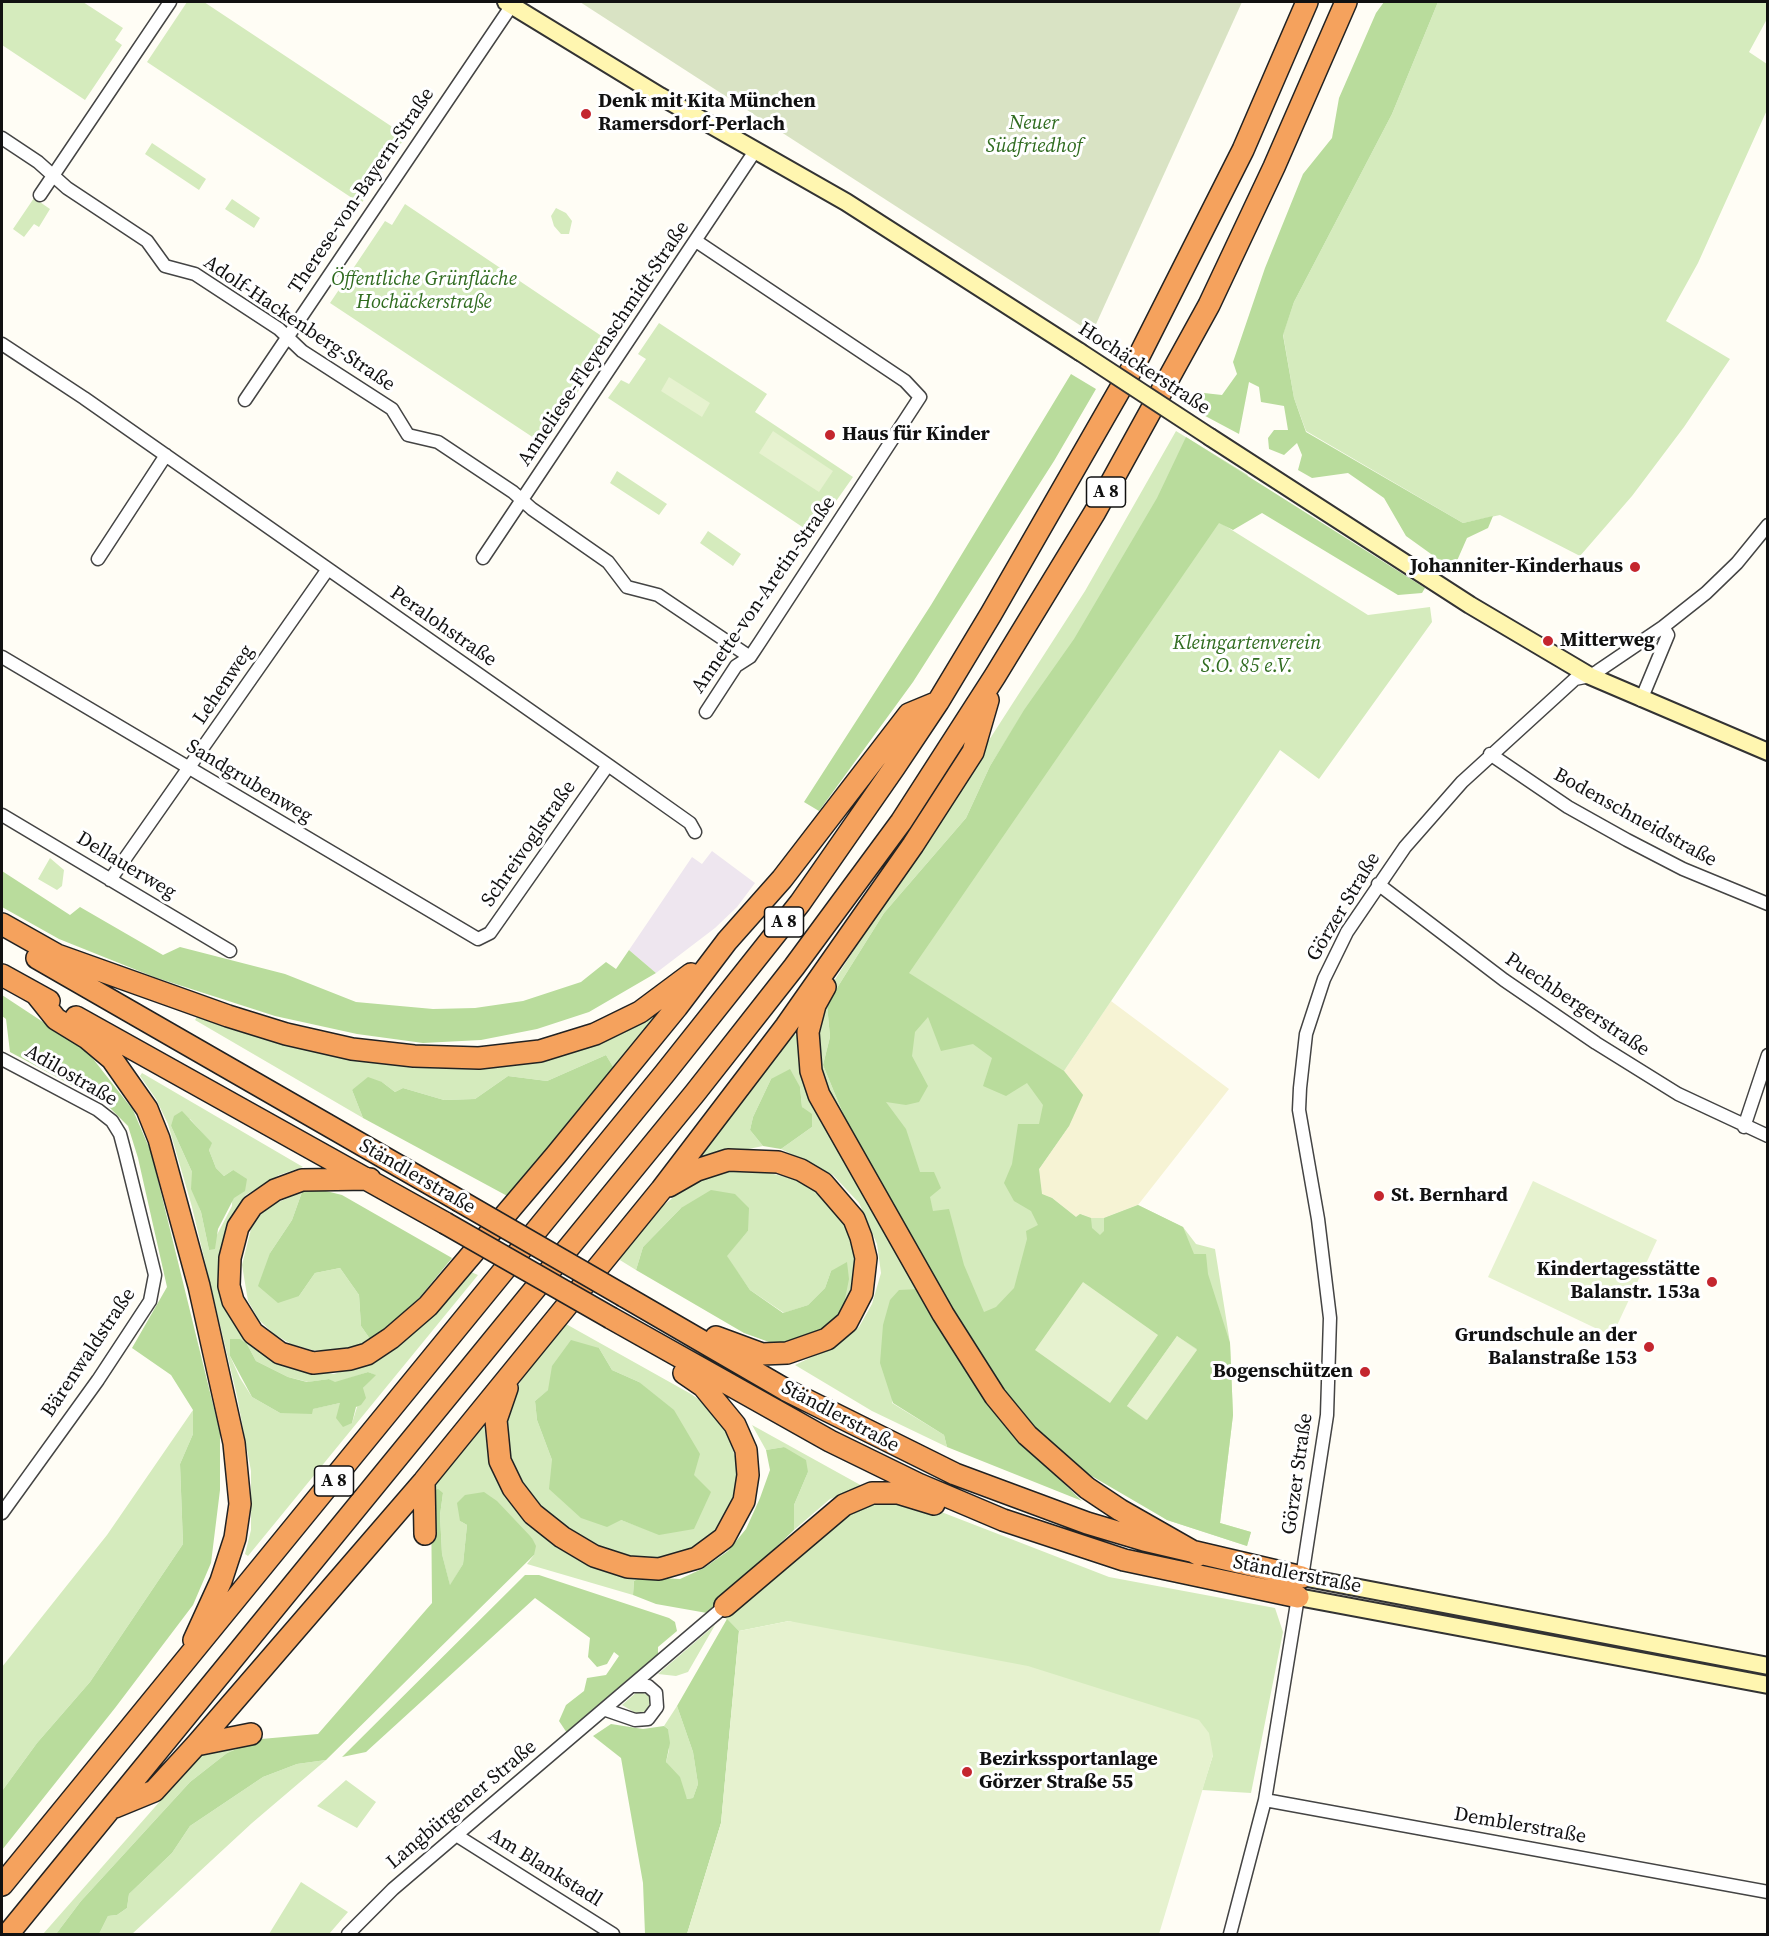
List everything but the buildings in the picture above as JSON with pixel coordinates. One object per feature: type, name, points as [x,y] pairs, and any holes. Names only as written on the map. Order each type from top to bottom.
[{"type":"highway","name":"A 8","points":[[2,1885],[182,1668],[595,1160],[800,903],[938,702],[1063,492],[1138,358],[1243,150],[1307,2]]},
{"type":"highway","name":"A 8","points":[[8,1935],[794,967],[901,822],[995,676],[1095,513],[1209,305],[1274,167],[1346,2]]},
{"type":"highway","points":[[112,1809],[154,1791],[196,1745],[424,1481],[661,1190],[786,1026],[870,908],[974,752],[995,676]]},
{"type":"highway","points":[[370,1179],[302,1180],[275,1190],[252,1206],[238,1227],[230,1258],[229,1286],[233,1301],[252,1333],[280,1353],[313,1363],[350,1359],[367,1354],[391,1338],[428,1306],[549,1164],[677,1007],[727,941],[782,879],[909,714],[938,702]]},
{"type":"highway","points":[[870,908],[862,928],[815,1005],[808,1032],[811,1071],[819,1095],[943,1314],[995,1396],[1027,1435],[1087,1488],[1120,1510],[1199,1555]]},
{"type":"highway","points":[[2,924],[57,955],[228,1017],[286,1034],[362,1050],[414,1056],[468,1058],[540,1051],[595,1034],[640,1012],[678,986],[727,941]]},
{"type":"highway","name":"Ständlerstraße","points":[[2,938],[663,1319],[849,1423],[955,1474],[1087,1523],[1300,1587]]},
{"type":"highway","name":"Ständlerstraße","points":[[2,975],[370,1179],[830,1441],[918,1484],[1004,1520],[1124,1560],[1300,1587]]},
{"type":"highway","points":[[36,994],[56,1019],[87,1038],[112,1059],[147,1109],[159,1139],[198,1286],[234,1443],[240,1504],[235,1538],[221,1581],[182,1668]]},
{"type":"highway","points":[[661,1190],[697,1170],[728,1160],[778,1162],[801,1170],[823,1183],[842,1202],[854,1219],[866,1258],[862,1293],[852,1315],[827,1340],[802,1349],[762,1354],[681,1321],[663,1319]]},
{"type":"highway","points":[[516,1369],[496,1420],[496,1438],[500,1461],[513,1488],[532,1514],[562,1537],[594,1556],[628,1567],[659,1569],[683,1564],[712,1549],[733,1525],[744,1501],[748,1475],[746,1450],[735,1425],[703,1386],[641,1346],[618,1322]]},
{"type":"highway","points":[[424,1481],[425,1534]]},
{"type":"highway","points":[[724,1606],[816,1526],[844,1505],[872,1493],[898,1493],[920,1498],[982,1522],[1004,1520]]},
{"type":"highway","points":[[196,1745],[251,1734]]},
{"type":"street","points":[[40,195],[170,2]]},
{"type":"street","name":"Hochäckerstraße","points":[[509,3],[755,151],[876,220],[1470,605],[1590,676],[1641,700],[1767,752]]},
{"type":"street","name":"Therese-von-Bayern-Straße","points":[[245,400],[509,3]]},
{"type":"street","name":"Adolf-Hackenberg-Straße","points":[[2,138],[147,241],[165,266],[195,274],[279,329],[287,338],[392,410],[408,435],[438,442],[513,492],[522,501],[608,562],[627,587],[658,595],[750,657]]},
{"type":"street","name":"Anneliese-Fleyenschmidt-Straße","points":[[483,558],[755,151]]},
{"type":"street","name":"Annette-von-Aretin-Straße","points":[[696,241],[905,381],[920,397],[750,657],[736,666],[706,712]]},
{"type":"street","name":"Peralohstraße","points":[[2,347],[166,455],[690,822],[695,832]]},
{"type":"street","points":[[98,559],[166,455]]},
{"type":"street","name":"Görzer Straße","points":[[1230,1934],[1264,1800],[1327,1415],[1330,1318],[1318,1219],[1299,1110],[1301,1064],[1306,1034],[1324,979],[1347,932],[1378,884],[1418,830],[1490,754],[1575,680],[1590,676],[1663,627],[1706,593],[1737,563],[1767,525]]},
{"type":"street","name":"Lehenweg","points":[[110,880],[328,569]]},
{"type":"street","points":[[1641,700],[1668,635],[1663,627]]},
{"type":"street","name":"Sandgrubenweg","points":[[2,657],[478,939]]},
{"type":"street","name":"Bodenschneidstraße","points":[[1490,754],[1568,807],[1627,840],[1683,870],[1767,904]]},
{"type":"street","name":"Schreivoglstraße","points":[[478,939],[490,933],[608,765]]},
{"type":"street","name":"Dellauerweg","points":[[2,816],[230,951]]},
{"type":"street","name":"Puechbergerstraße","points":[[1378,884],[1504,980],[1578,1031],[1678,1094],[1767,1136]]},
{"type":"street","points":[[1744,1127],[1767,1055]]},
{"type":"street","name":"Adilostraße","points":[[2,1059],[98,1110],[112,1121],[120,1134],[127,1164]]},
{"type":"street","name":"Bärenwaldstraße","points":[[2,1513],[98,1380],[150,1301],[155,1275],[127,1164]]},
{"type":"street","name":"Ständlerstraße","points":[[1300,1587],[1767,1666]]},
{"type":"street","name":"Ständlerstraße","points":[[1300,1587],[1767,1685]]},
{"type":"street","name":"Langbürgener Straße","points":[[348,1935],[393,1889],[606,1710],[724,1606]]},
{"type":"street","points":[[606,1710],[635,1720],[648,1719],[657,1707],[656,1693],[648,1686],[633,1686]]},
{"type":"street","name":"Demblerstraße","points":[[1264,1800],[1767,1892]]},
{"type":"street","name":"Am Blankstadl","points":[[456,1835],[613,1935]]},
{"type":"shaded area","points":[[712,851],[755,883],[737,907],[715,928],[656,973],[629,950],[692,857],[702,864]]},
{"type":"shaded area","points":[[1111,1001],[1229,1089],[1138,1205],[1104,1218],[1091,1218],[1080,1214],[1076,1217],[1052,1198],[1041,1194],[1039,1169],[1069,1126],[1064,1071]]},
{"type":"green space","points":[[2,2],[83,2],[123,28],[115,40],[122,45],[85,100],[2,45]]},
{"type":"green space","points":[[187,2],[204,2],[406,136],[361,204],[147,62]]},
{"type":"green space","name":"Neuer Südfriedhof","points":[[580,2],[1242,2],[1092,333]]},
{"type":"green space","points":[[1384,2],[1438,2],[1392,114],[1294,302],[1283,335],[1294,398],[1306,432],[1463,523],[1493,516],[1488,528],[1467,538],[1456,563],[1438,559],[1406,536],[1384,498],[1348,473],[1312,478],[1298,470],[1302,455],[1297,443],[1284,455],[1269,449],[1268,438],[1274,430],[1288,430],[1284,406],[1261,402],[1259,387],[1249,382],[1239,434],[1194,410],[1204,393],[1222,395],[1237,374],[1233,362],[1265,268],[1303,174],[1332,138],[1339,98],[1376,13]]},
{"type":"green space","points":[[1438,2],[1767,2],[1767,19],[1749,52],[1767,64],[1767,110],[1698,263],[1666,321],[1730,359],[1684,427],[1632,496],[1580,556],[1500,515],[1463,523],[1306,431],[1294,398],[1283,334],[1294,302],[1392,114]]},
{"type":"green space","points":[[152,143],[206,179],[199,190],[145,154]]},
{"type":"green space","points":[[34,198],[50,209],[39,227],[34,224],[24,237],[13,229]]},
{"type":"green space","points":[[232,199],[260,218],[254,228],[225,209]]},
{"type":"green space","name":"Öffentliche Grünfläche Hochäckerstraße","points":[[405,204],[606,339],[592,359],[597,363],[543,444],[330,303],[385,221],[392,225]]},
{"type":"green space","points":[[556,208],[566,213],[572,221],[569,234],[561,234],[554,226],[551,216]]},
{"type":"green space","points":[[659,323],[767,394],[755,412],[853,477],[813,534],[608,398],[621,380],[629,384],[646,359],[638,354]]},
{"type":"green space","points":[[1071,374],[1096,389],[1054,461],[913,682],[819,811],[804,802],[931,605]]},
{"type":"green space","points":[[669,377],[710,403],[702,417],[661,391]]},
{"type":"green space","points":[[773,431],[833,471],[819,492],[759,453]]},
{"type":"green space","name":"Kleingartenverein S.O. 85 e.V.","points":[[1176,431],[1248,475],[1219,522],[1368,615],[1430,607],[1432,622],[1319,779],[1280,750],[1064,1071],[1083,1095],[1069,1126],[1039,1169],[1041,1194],[1052,1198],[1076,1217],[1080,1214],[1091,1218],[1104,1218],[1138,1205],[1183,1227],[1196,1244],[1215,1249],[1230,1343],[1233,1415],[1220,1523],[1251,1532],[1247,1546],[1167,1520],[1068,1454],[847,1098],[1023,713],[990,766],[966,818],[884,913],[827,1004],[830,1037],[823,1065],[849,1128],[820,1076],[817,1030],[832,984],[1085,591]]},
{"type":"green space","points":[[1186,437],[1425,588],[1422,593],[1398,595],[1262,513],[1233,530],[1219,523],[909,973],[1064,1071],[1083,1095],[1069,1126],[1039,1169],[1042,1194],[1052,1198],[1076,1217],[1080,1214],[1091,1218],[1092,1228],[1100,1235],[1104,1231],[1104,1218],[1138,1205],[1183,1227],[1194,1254],[1206,1254],[1208,1274],[1230,1343],[1233,1415],[1220,1523],[1251,1532],[1247,1546],[1167,1520],[1066,1461],[1033,1429],[1001,1392],[947,1305],[849,1128],[823,1065],[830,1037],[827,1004],[884,913],[966,818],[990,766],[1024,710],[1074,639],[1157,498]],"holes":[[[928,1017],[941,1051],[973,1044],[992,1058],[983,1086],[1006,1096],[1027,1083],[1043,1105],[1039,1124],[1018,1124],[1012,1164],[1004,1183],[1014,1201],[1031,1211],[1038,1225],[1026,1231],[1027,1239],[1014,1288],[996,1307],[984,1312],[964,1265],[949,1209],[933,1211],[930,1197],[941,1188],[934,1172],[920,1172],[906,1129],[886,1102],[906,1105],[919,1102],[928,1086],[912,1056],[915,1032]],[[1177,1336],[1197,1349],[1146,1420],[1127,1406]]]},
{"type":"green space","points":[[617,471],[667,504],[659,515],[610,483]]},
{"type":"green space","points":[[708,531],[741,554],[733,566],[700,543]]},
{"type":"green space","points":[[50,858],[64,870],[62,886],[57,890],[38,879]]},
{"type":"green space","points":[[2,871],[70,915],[80,907],[163,955],[180,947],[285,974],[356,1002],[433,1009],[475,1008],[523,1001],[581,982],[606,962],[616,969],[629,950],[656,973],[589,1012],[537,1029],[481,1040],[423,1043],[357,1034],[275,1016],[154,977],[59,939],[2,907]]},
{"type":"green space","points":[[2,995],[87,1051],[133,1110],[151,1152],[220,1433],[220,1490],[211,1563],[193,1605],[115,1708],[2,1850],[2,1791],[37,1743],[90,1682],[183,1544],[180,1464],[193,1434],[193,1410],[171,1375],[132,1348],[167,1287],[138,1158],[128,1126],[105,1103],[10,1052],[6,1019],[2,1016]]},
{"type":"green space","points":[[655,1013],[658,1016],[615,1070],[606,1055],[547,1081],[508,1076],[475,1099],[444,1100],[403,1088],[395,1092],[382,1082],[352,1090],[363,1118],[195,1020],[198,1015],[235,1030],[352,1058],[453,1068],[523,1063],[570,1052],[615,1036]]},
{"type":"green space","points":[[794,1034],[799,1036],[798,1047],[806,1090],[819,1117],[919,1289],[892,1403],[944,1435],[947,1447],[872,1411],[795,1365],[835,1346],[859,1327],[872,1304],[881,1273],[877,1244],[859,1203],[833,1175],[781,1149],[812,1127],[802,1107],[800,1087],[771,1079],[753,1117],[750,1130],[763,1146],[700,1159]]},
{"type":"green space","points":[[606,1055],[615,1070],[511,1198],[363,1118],[352,1090],[368,1077],[382,1082],[395,1092],[403,1088],[444,1100],[475,1099],[508,1076],[547,1081]]},
{"type":"green space","points":[[790,1069],[800,1087],[802,1107],[812,1114],[812,1127],[781,1149],[763,1146],[750,1130],[753,1117],[771,1079]]},
{"type":"green space","points":[[142,1073],[303,1167],[279,1175],[246,1195],[227,1227],[230,1230],[221,1256],[273,1358],[289,1367],[334,1374],[372,1362],[424,1324],[471,1272],[478,1275],[248,1556],[245,1554],[251,1530],[251,1471],[237,1396],[192,1207],[168,1124],[156,1099],[140,1076]],"holes":[[[190,1119],[211,1143],[209,1150],[216,1168],[224,1176],[233,1170],[232,1206],[209,1250],[201,1212],[192,1189],[192,1172],[171,1126]],[[247,1344],[256,1361],[288,1377],[308,1382],[329,1379],[335,1383],[368,1372],[375,1375],[363,1388],[352,1423],[340,1403],[312,1409],[312,1413],[280,1413],[252,1397],[240,1378],[230,1356]]]},
{"type":"green space","points":[[182,1111],[212,1143],[209,1150],[216,1168],[224,1176],[233,1170],[247,1179],[245,1191],[234,1198],[218,1229],[215,1249],[209,1250],[201,1212],[191,1189],[192,1172],[171,1126],[174,1116]]},
{"type":"green space","points":[[754,1169],[797,1180],[822,1195],[844,1220],[856,1255],[856,1270],[852,1292],[842,1314],[831,1271],[825,1288],[808,1305],[784,1313],[750,1290],[726,1256],[748,1231],[681,1208],[643,1247],[636,1270],[615,1257],[653,1214],[697,1178],[722,1171]]},
{"type":"green space","points":[[1533,1181],[1657,1240],[1612,1336],[1488,1277]]},
{"type":"green space","points":[[322,1190],[342,1195],[452,1258],[420,1297],[370,1339],[361,1326],[359,1295],[340,1268],[315,1273],[299,1296],[278,1303],[258,1286],[270,1253],[292,1220],[302,1192]]},
{"type":"green space","points":[[711,1190],[735,1194],[749,1208],[748,1231],[727,1256],[750,1290],[783,1313],[808,1305],[825,1288],[831,1271],[847,1262],[849,1279],[842,1314],[825,1329],[786,1343],[769,1342],[744,1333],[636,1270],[643,1247],[681,1208]]},
{"type":"green space","points":[[302,1192],[292,1220],[270,1253],[299,1296],[315,1273],[340,1268],[359,1295],[361,1326],[370,1339],[353,1348],[333,1351],[312,1350],[291,1344],[274,1334],[259,1320],[248,1301],[242,1265],[251,1229],[262,1213],[274,1204]]},
{"type":"green space","points":[[1083,1282],[1158,1335],[1110,1403],[1035,1350]]},
{"type":"green space","points":[[919,1289],[981,1394],[1020,1441],[1082,1501],[947,1447],[944,1435],[893,1403],[880,1363],[883,1325],[890,1300],[899,1290]]},
{"type":"green space","points":[[566,1324],[691,1394],[708,1406],[725,1427],[738,1465],[736,1496],[716,1533],[705,1542],[680,1555],[661,1560],[632,1557],[598,1547],[567,1532],[539,1509],[519,1485],[502,1436],[510,1399],[535,1358]],"holes":[[[599,1348],[612,1370],[639,1382],[694,1475],[659,1534],[621,1520],[552,1460],[537,1420],[535,1401]]]},
{"type":"green space","points":[[1177,1336],[1197,1350],[1147,1420],[1127,1406]]},
{"type":"green space","points":[[230,1339],[240,1339],[247,1344],[256,1361],[288,1377],[307,1382],[329,1379],[335,1382],[368,1372],[376,1375],[363,1388],[366,1398],[361,1405],[356,1407],[352,1423],[343,1427],[336,1418],[340,1403],[313,1409],[312,1414],[280,1413],[252,1397],[230,1356]]},
{"type":"green space","points":[[571,1340],[599,1348],[612,1370],[639,1382],[674,1410],[700,1454],[694,1475],[711,1492],[694,1529],[659,1535],[621,1520],[607,1527],[581,1518],[549,1489],[552,1460],[537,1420],[535,1401],[548,1390],[552,1366]]},
{"type":"green space","points":[[193,1410],[193,1434],[180,1464],[183,1544],[90,1682],[37,1743],[2,1791],[2,1667],[107,1535]]},
{"type":"green space","points":[[481,1423],[484,1424],[489,1463],[506,1496],[641,1577],[634,1581],[633,1595],[527,1564],[534,1555],[532,1538],[523,1531],[460,1521],[467,1525],[463,1564],[450,1586],[442,1554],[440,1515],[443,1493],[431,1492],[438,1478]]},
{"type":"green space","points":[[752,1425],[864,1487],[830,1499],[794,1530],[794,1505],[808,1472],[784,1447],[766,1450]]},
{"type":"green space","points":[[784,1447],[806,1460],[808,1472],[794,1505],[794,1530],[707,1613],[656,1604],[633,1595],[634,1581],[641,1577],[680,1579],[704,1568],[728,1551],[746,1529],[760,1498],[770,1470],[766,1450]]},
{"type":"green space","points":[[438,1489],[443,1493],[440,1515],[442,1554],[450,1585],[463,1564],[467,1525],[460,1521],[457,1503],[465,1495],[484,1492],[497,1501],[532,1538],[536,1546],[534,1555],[326,1760],[297,1764],[263,1777],[190,1826],[172,1853],[129,1894],[127,1908],[117,1915],[108,1916],[99,1934],[56,1934],[81,1901],[190,1782],[227,1753],[261,1739],[318,1734],[432,1603],[431,1492]]},
{"type":"green space","points":[[888,1500],[913,1501],[1109,1577],[1275,1608],[1283,1632],[1251,1793],[1202,1790],[1213,1755],[789,1621],[739,1631],[725,1618],[832,1521],[867,1504]]},
{"type":"green space","points":[[525,1575],[539,1575],[669,1618],[675,1622],[677,1631],[658,1647],[658,1659],[567,1733],[559,1721],[566,1705],[584,1691],[587,1678],[606,1675],[619,1656],[614,1652],[607,1664],[597,1667],[588,1657],[590,1638],[535,1598],[366,1752],[342,1757]]},
{"type":"green space","points":[[727,1619],[739,1631],[721,1823],[687,1934],[645,1934],[643,1883],[621,1758],[593,1736],[611,1724],[643,1729],[664,1726],[668,1729],[670,1743],[666,1762],[680,1777],[687,1799],[693,1798],[698,1784],[693,1752],[677,1706]]},
{"type":"green space","name":"Bezirkssportanlage Görzer Straße 55","points":[[789,1621],[1028,1666],[1199,1720],[1209,1733],[1213,1755],[1159,1934],[687,1934],[721,1823],[739,1631]]},
{"type":"green space","points":[[715,1625],[688,1672],[676,1676],[658,1674]]},
{"type":"green space","points":[[638,1691],[648,1695],[651,1699],[647,1711],[639,1715],[622,1705]]},
{"type":"green space","points":[[677,1706],[693,1752],[698,1784],[693,1798],[687,1799],[666,1762],[669,1750],[668,1729],[664,1726]]},
{"type":"green space","points":[[261,1739],[227,1753],[190,1782],[81,1901],[56,1934],[43,1934],[199,1757],[216,1746]]},
{"type":"green space","points":[[326,1760],[252,1823],[132,1934],[99,1934],[108,1916],[117,1915],[127,1908],[129,1894],[172,1853],[190,1826],[263,1777],[297,1764]]},
{"type":"green space","points":[[346,1780],[376,1802],[357,1828],[317,1806]]},
{"type":"green space","points":[[301,1882],[348,1912],[329,1934],[269,1934]]},
{"type":"place","name":"Denk mit Kita München Ramersdorf-Perlach","points":[[586,114]]},
{"type":"place","name":"Haus für Kinder","points":[[830,435]]},
{"type":"place","name":"Johanniter-Kinderhaus","points":[[1635,567]]},
{"type":"place","name":"Mitterweg","points":[[1548,641]]},
{"type":"place","name":"St. Bernhard","points":[[1379,1196]]},
{"type":"place","name":"Kindertagesstätte Balanstr. 153a","points":[[1712,1282]]},
{"type":"place","name":"Grundschule an der Balanstraße 153","points":[[1649,1347]]},
{"type":"place","name":"Bogenschützen","points":[[1365,1372]]},
{"type":"place","name":"Bezirkssportanlage Görzer Straße 55","points":[[967,1772]]}]
